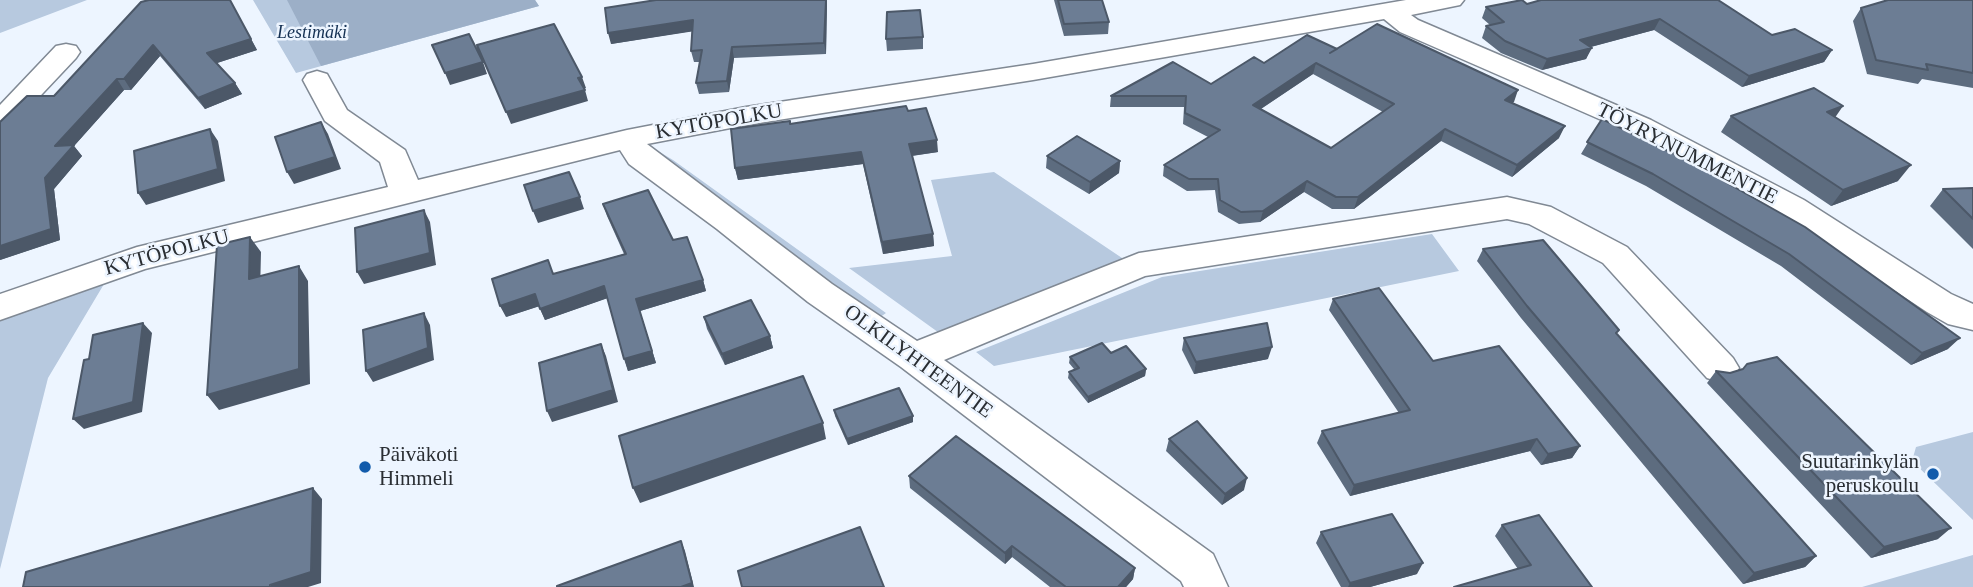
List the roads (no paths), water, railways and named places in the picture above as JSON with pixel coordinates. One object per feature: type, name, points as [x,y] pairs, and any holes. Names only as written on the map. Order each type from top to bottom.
[{"type":"street","name":"KYTÖPOLKU","points":[[0,307],[137,259],[626,139],[746,116],[1033,72],[1448,0]]},
{"type":"street","name":"TÖYRYNUMMENTIE","points":[[1390,11],[1409,26],[1640,126],[1793,208],[1939,303],[1961,315],[1973,317]]},
{"type":"street","points":[[0,122],[66,52]]},
{"type":"street","points":[[317,80],[335,115],[394,157],[406,192]]},
{"type":"street","name":"OLKILYHTEENTIE","points":[[626,139],[640,157],[729,221],[820,293],[914,357],[1198,568],[1206,587]]},
{"type":"street","points":[[914,357],[1139,265],[1507,208],[1539,215],[1615,255],[1720,368]]},
{"type":"place","name":"Päiväkoti Himmeli","points":[[365,467]]},
{"type":"place","name":"Suutarinkylän peruskoulu","points":[[1933,474]]},
{"type":"park label","name":"Lestimäki","points":[[312,33]]}]
